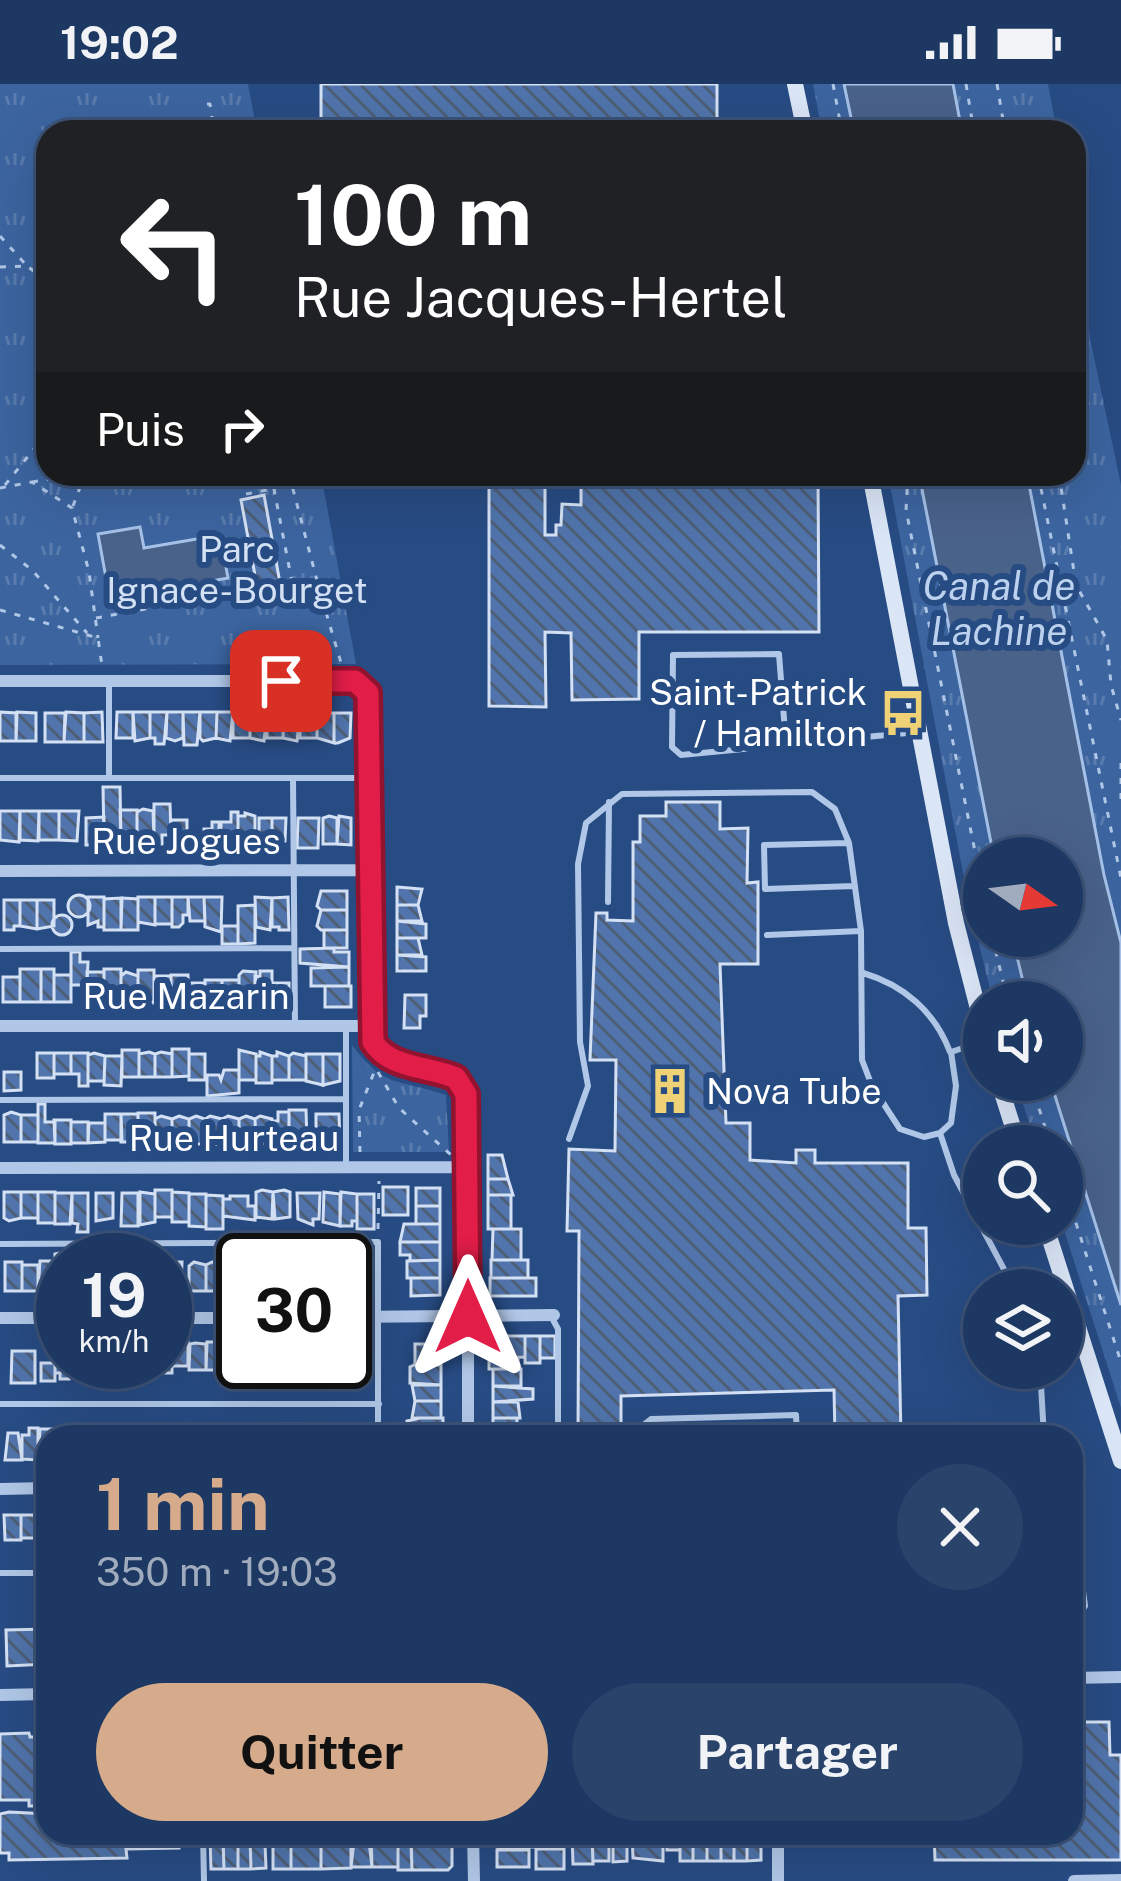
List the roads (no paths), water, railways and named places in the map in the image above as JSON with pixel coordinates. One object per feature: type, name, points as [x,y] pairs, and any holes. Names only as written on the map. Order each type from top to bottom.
[{"type":"main road","points":[[795,84],[802,120]]},
{"type":"main road","points":[[872,486],[970,981]]},
{"type":"main road","points":[[1052,1245],[1121,1461]]},
{"type":"street","points":[[0,681],[346,681],[362,684],[368,693],[373,1042],[380,1054],[447,1075],[463,1085],[468,1104],[468,1425]]},
{"type":"street","name":"Rue Jogues","points":[[0,871],[371,871]]},
{"type":"street","name":"Rue Mazarin","points":[[0,1026],[372,1026]]},
{"type":"street","name":"Rue Hurteau","points":[[0,1168],[468,1167]]},
{"type":"street","points":[[372,1317],[553,1316]]},
{"type":"street","points":[[0,1318],[36,1318]]},
{"type":"street","points":[[0,1489],[36,1489]]},
{"type":"street","points":[[1083,1678],[1121,1677]]},
{"type":"street","points":[[0,1695],[36,1694]]},
{"type":"street","points":[[473,1845],[474,1881]]},
{"type":"street","points":[[778,1845],[778,1881]]},
{"type":"street","points":[[1074,1881],[1121,1880]]},
{"type":"lane","points":[[786,745],[779,654],[674,656],[675,752],[681,755],[786,745],[907,733],[919,728]]},
{"type":"lane","points":[[109,681],[109,778]]},
{"type":"lane","points":[[0,778],[371,778]]},
{"type":"lane","points":[[293,778],[295,1026]]},
{"type":"lane","points":[[568,1139],[589,1086],[580,1042],[578,864],[586,823],[622,794],[812,792],[835,809],[849,843],[861,931],[862,1060],[872,1086],[900,1129],[924,1137],[940,1132],[951,1123],[956,1086],[943,1033],[926,1010],[889,981],[863,973]]},
{"type":"lane","points":[[608,902],[609,802]]},
{"type":"lane","points":[[849,843],[764,844],[765,889],[855,886]]},
{"type":"lane","points":[[767,934],[861,931]]},
{"type":"lane","points":[[0,949],[293,948]]},
{"type":"lane","points":[[346,1026],[346,1168]]},
{"type":"lane","points":[[951,1052],[963,1046]]},
{"type":"lane","points":[[0,1100],[346,1099]]},
{"type":"lane","points":[[940,1132],[954,1174],[1004,1269]]},
{"type":"lane","points":[[0,1244],[378,1243],[378,1425]]},
{"type":"lane","points":[[553,1316],[558,1329],[558,1425]]},
{"type":"lane","points":[[1042,1389],[1044,1425]]},
{"type":"lane","points":[[0,1404],[379,1404]]},
{"type":"lane","points":[[643,1425],[651,1418],[796,1415],[796,1425]]},
{"type":"lane","points":[[0,1573],[36,1573]]},
{"type":"lane","points":[[203,1845],[204,1881]]},
{"type":"water","points":[[844,84],[953,84],[960,120],[852,120]]},
{"type":"water","name":"Canal de Lachine","points":[[921,486],[1029,486],[1121,943],[1121,1305],[1083,1185],[1083,1125],[1064,1125],[1057,1101],[1083,1101],[1083,981],[1023,981],[1017,957],[1083,957],[1083,837],[990,837]]},
{"type":"water","points":[[140,527],[144,548],[220,535],[228,578],[110,600],[98,534]]},
{"type":"place","name":"Saint-Patrick / Hamilton","points":[[903,713]]},
{"type":"place","name":"Nova Tube","points":[[670,1091]]},
{"type":"park label","name":"Parc Ignace-Bourget","points":[[237,570]]}]
